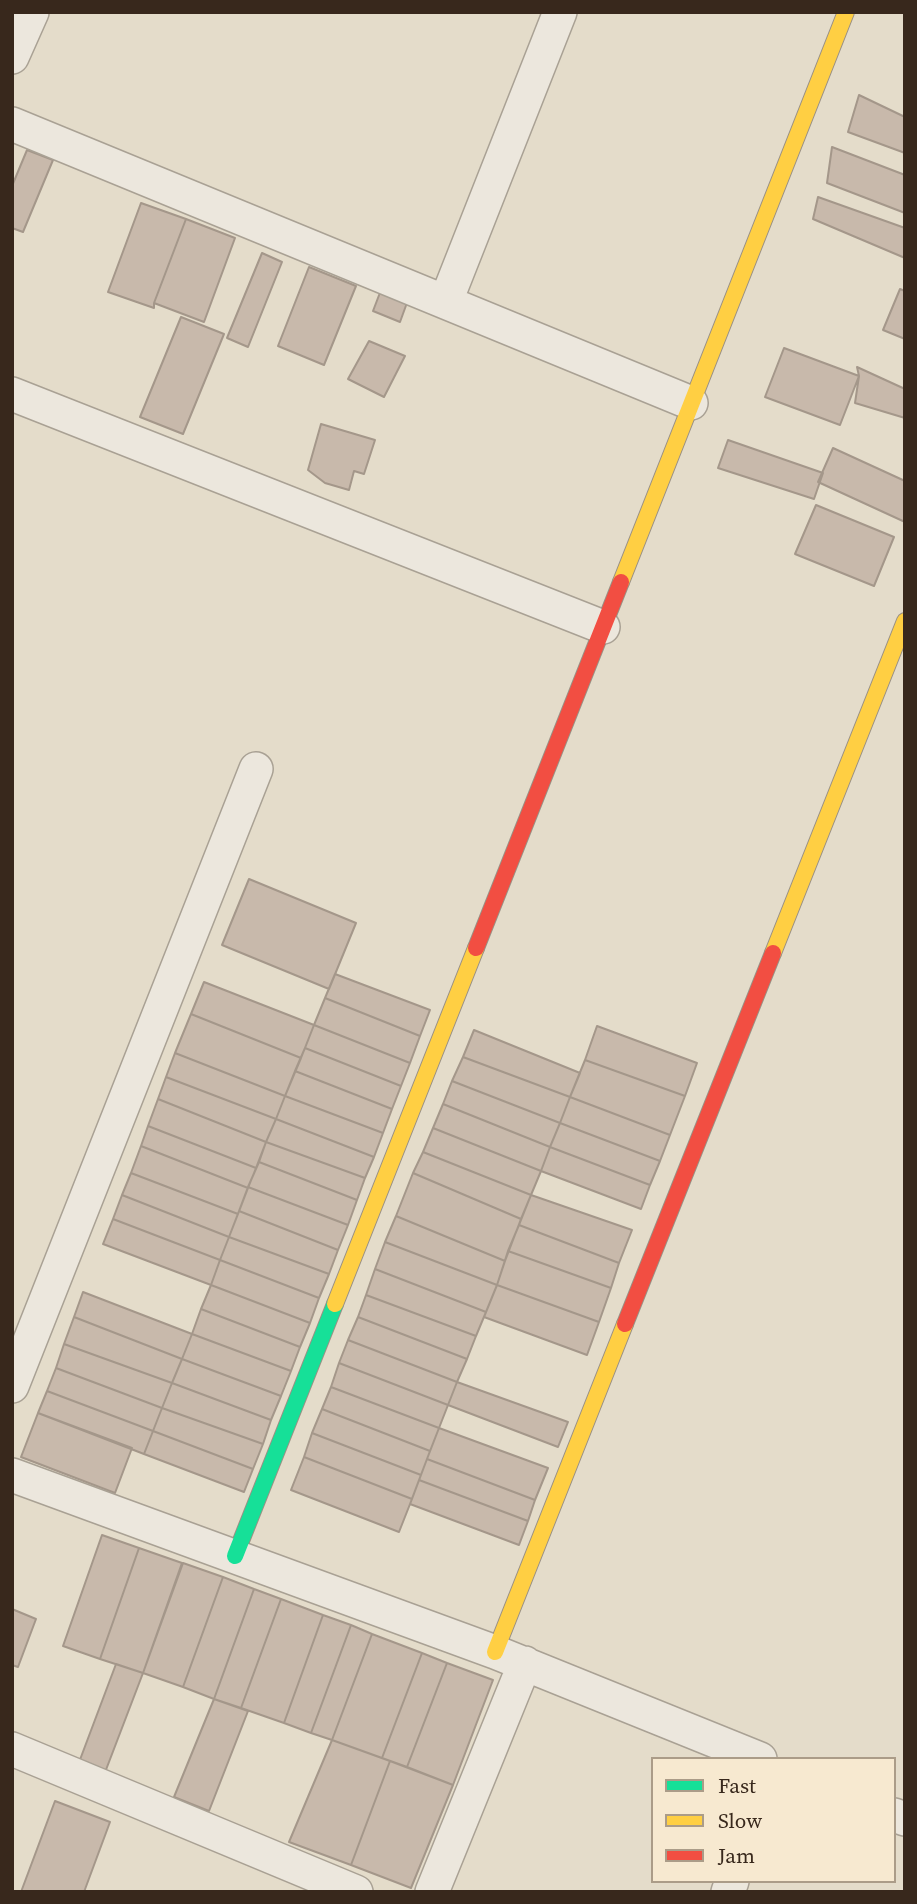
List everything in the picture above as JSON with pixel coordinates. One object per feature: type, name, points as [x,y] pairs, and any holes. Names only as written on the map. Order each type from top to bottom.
[{"type":"street","points":[[12,57],[32,12]]},
{"type":"street","points":[[446,301],[561,12]]},
{"type":"street","points":[[235,1556],[846,12]]},
{"type":"street","points":[[12,124],[691,403]]},
{"type":"street","points":[[12,394],[603,627]]},
{"type":"street","points":[[432,1892],[510,1658],[905,621]]},
{"type":"street","points":[[12,1386],[256,769]]},
{"type":"street","points":[[12,1475],[510,1658],[755,1757]]},
{"type":"street","points":[[12,1749],[356,1892]]},
{"type":"building","points":[[859,95],[905,117],[905,153],[848,132]]},
{"type":"building","points":[[832,147],[905,175],[905,213],[827,183]]},
{"type":"building","points":[[27,150],[53,160],[23,232],[12,228],[12,186]]},
{"type":"building","points":[[818,197],[905,228],[905,258],[813,219]]},
{"type":"building","points":[[141,203],[186,219],[154,308],[108,292]]},
{"type":"building","points":[[186,219],[235,238],[204,322],[154,303]]},
{"type":"building","points":[[262,253],[282,262],[248,347],[227,338]]},
{"type":"building","points":[[309,267],[356,286],[324,365],[278,346]]},
{"type":"building","points":[[900,289],[905,291],[905,339],[883,330]]},
{"type":"building","points":[[381,290],[408,300],[400,322],[373,311]]},
{"type":"building","points":[[181,317],[224,334],[183,434],[140,417]]},
{"type":"building","points":[[369,341],[405,356],[384,397],[348,379]]},
{"type":"building","points":[[784,348],[859,376],[840,425],[765,397]]},
{"type":"building","points":[[857,367],[905,389],[905,418],[855,403],[859,376]]},
{"type":"building","points":[[321,424],[375,440],[364,474],[354,471],[349,490],[325,483],[308,470]]},
{"type":"building","points":[[728,440],[823,473],[814,499],[718,468]]},
{"type":"building","points":[[833,448],[905,481],[905,522],[818,482]]},
{"type":"building","points":[[816,505],[894,537],[874,586],[795,554]]},
{"type":"building","points":[[249,879],[356,923],[329,989],[222,945]]},
{"type":"building","points":[[335,974],[430,1010],[420,1036],[325,998]]},
{"type":"building","points":[[204,982],[314,1025],[301,1058],[191,1014]]},
{"type":"building","points":[[325,998],[420,1036],[410,1063],[314,1025]]},
{"type":"building","points":[[191,1014],[301,1058],[285,1096],[175,1053]]},
{"type":"building","points":[[314,1025],[410,1063],[401,1086],[305,1048]]},
{"type":"building","points":[[597,1026],[697,1063],[685,1096],[585,1060]]},
{"type":"building","points":[[474,1030],[580,1073],[570,1097],[463,1057]]},
{"type":"building","points":[[305,1048],[401,1086],[392,1109],[295,1071]]},
{"type":"building","points":[[175,1053],[285,1096],[276,1119],[166,1077]]},
{"type":"building","points":[[463,1057],[570,1097],[560,1123],[452,1081]]},
{"type":"building","points":[[585,1060],[685,1096],[670,1135],[570,1097]]},
{"type":"building","points":[[295,1071],[392,1109],[383,1133],[285,1096]]},
{"type":"building","points":[[166,1077],[276,1119],[266,1142],[158,1099]]},
{"type":"building","points":[[452,1081],[560,1123],[550,1147],[443,1104]]},
{"type":"building","points":[[285,1096],[383,1133],[374,1157],[276,1119]]},
{"type":"building","points":[[570,1097],[670,1135],[660,1161],[560,1123]]},
{"type":"building","points":[[158,1099],[266,1142],[256,1168],[148,1126]]},
{"type":"building","points":[[443,1104],[550,1147],[541,1171],[433,1128]]},
{"type":"building","points":[[276,1119],[374,1157],[365,1178],[266,1142]]},
{"type":"building","points":[[560,1123],[660,1161],[650,1185],[550,1147]]},
{"type":"building","points":[[148,1126],[256,1168],[248,1188],[141,1146]]},
{"type":"building","points":[[433,1128],[541,1171],[531,1195],[423,1152]]},
{"type":"building","points":[[266,1142],[365,1178],[357,1200],[259,1162]]},
{"type":"building","points":[[141,1146],[248,1188],[238,1214],[131,1173]]},
{"type":"building","points":[[550,1147],[650,1185],[641,1209],[541,1171]]},
{"type":"building","points":[[423,1152],[531,1195],[521,1219],[413,1173]]},
{"type":"building","points":[[259,1162],[357,1200],[348,1225],[248,1187]]},
{"type":"building","points":[[131,1173],[238,1214],[229,1237],[122,1195]]},
{"type":"building","points":[[413,1173],[521,1219],[505,1261],[396,1216]]},
{"type":"building","points":[[248,1187],[348,1225],[338,1250],[239,1211]]},
{"type":"building","points":[[122,1195],[229,1237],[220,1260],[113,1219]]},
{"type":"building","points":[[531,1195],[632,1230],[619,1263],[519,1225]]},
{"type":"building","points":[[239,1211],[338,1250],[329,1274],[229,1237]]},
{"type":"building","points":[[396,1216],[505,1261],[497,1285],[385,1242]]},
{"type":"building","points":[[113,1219],[220,1260],[211,1285],[103,1244]]},
{"type":"building","points":[[519,1225],[619,1263],[611,1288],[508,1251]]},
{"type":"building","points":[[229,1237],[329,1274],[319,1298],[220,1260]]},
{"type":"building","points":[[385,1242],[497,1285],[486,1312],[375,1269]]},
{"type":"building","points":[[508,1251],[611,1288],[599,1322],[497,1285]]},
{"type":"building","points":[[220,1260],[319,1298],[310,1323],[211,1285]]},
{"type":"building","points":[[375,1269],[486,1312],[476,1336],[366,1295]]},
{"type":"building","points":[[211,1285],[310,1323],[300,1347],[201,1309]]},
{"type":"building","points":[[497,1285],[599,1322],[587,1355],[484,1317]]},
{"type":"building","points":[[83,1292],[192,1334],[182,1359],[74,1317]]},
{"type":"building","points":[[366,1295],[476,1336],[467,1359],[358,1317]]},
{"type":"building","points":[[201,1309],[300,1347],[291,1371],[192,1334]]},
{"type":"building","points":[[74,1317],[182,1359],[172,1383],[64,1344]]},
{"type":"building","points":[[358,1317],[467,1359],[457,1382],[348,1340]]},
{"type":"building","points":[[192,1334],[291,1371],[281,1396],[182,1359]]},
{"type":"building","points":[[348,1340],[457,1382],[448,1405],[339,1363]]},
{"type":"building","points":[[64,1344],[172,1383],[162,1408],[56,1368]]},
{"type":"building","points":[[182,1359],[281,1396],[271,1420],[172,1383]]},
{"type":"building","points":[[339,1363],[448,1405],[439,1428],[331,1387]]},
{"type":"building","points":[[56,1368],[162,1408],[153,1431],[47,1391]]},
{"type":"building","points":[[457,1382],[568,1422],[558,1447],[448,1405]]},
{"type":"building","points":[[172,1383],[271,1420],[263,1444],[162,1408]]},
{"type":"building","points":[[331,1387],[439,1428],[430,1451],[322,1409]]},
{"type":"building","points":[[47,1391],[153,1431],[144,1454],[38,1413]]},
{"type":"building","points":[[162,1408],[263,1444],[253,1469],[153,1431]]},
{"type":"building","points":[[322,1409],[430,1451],[421,1475],[312,1433]]},
{"type":"building","points":[[38,1413],[132,1448],[115,1493],[21,1457]]},
{"type":"building","points":[[439,1428],[548,1468],[535,1500],[427,1459]]},
{"type":"building","points":[[153,1431],[253,1469],[244,1492],[144,1454]]},
{"type":"building","points":[[312,1433],[421,1475],[412,1499],[304,1457]]},
{"type":"building","points":[[304,1457],[412,1499],[399,1532],[291,1490]]},
{"type":"building","points":[[427,1459],[535,1500],[528,1521],[419,1480]]},
{"type":"building","points":[[419,1480],[528,1521],[519,1545],[410,1504]]},
{"type":"building","points":[[102,1535],[139,1548],[100,1659],[63,1646]]},
{"type":"building","points":[[139,1548],[182,1563],[143,1673],[100,1659]]},
{"type":"building","points":[[183,1563],[223,1577],[183,1687],[143,1673]]},
{"type":"building","points":[[223,1577],[254,1589],[214,1699],[183,1687]]},
{"type":"building","points":[[254,1589],[281,1599],[241,1708],[214,1699]]},
{"type":"building","points":[[281,1599],[323,1615],[284,1723],[241,1708]]},
{"type":"building","points":[[12,1609],[36,1619],[18,1667],[12,1665]]},
{"type":"building","points":[[323,1615],[351,1625],[311,1733],[284,1723]]},
{"type":"building","points":[[351,1625],[372,1634],[332,1740],[311,1733]]},
{"type":"building","points":[[372,1634],[422,1653],[382,1758],[332,1740]]},
{"type":"building","points":[[422,1653],[447,1663],[407,1767],[382,1758]]},
{"type":"building","points":[[447,1663],[493,1680],[453,1785],[407,1767]]},
{"type":"building","points":[[116,1664],[143,1673],[104,1775],[78,1765]]},
{"type":"building","points":[[214,1699],[248,1711],[209,1811],[174,1797]]},
{"type":"building","points":[[332,1740],[390,1761],[351,1865],[289,1842]]},
{"type":"building","points":[[390,1761],[453,1785],[411,1888],[351,1865]]},
{"type":"building","points":[[55,1801],[110,1822],[84,1892],[21,1892]]},
{"type":"traffic: fast","points":[[235,1556],[335,1304]]},
{"type":"traffic: slow","points":[[621,582],[846,12]]},
{"type":"traffic: slow","points":[[773,953],[905,621]]},
{"type":"traffic: slow","points":[[335,1304],[476,948]]},
{"type":"traffic: slow","points":[[495,1652],[625,1324]]},
{"type":"traffic: jam","points":[[476,948],[621,582]]},
{"type":"traffic: jam","points":[[625,1324],[773,953]]}]
